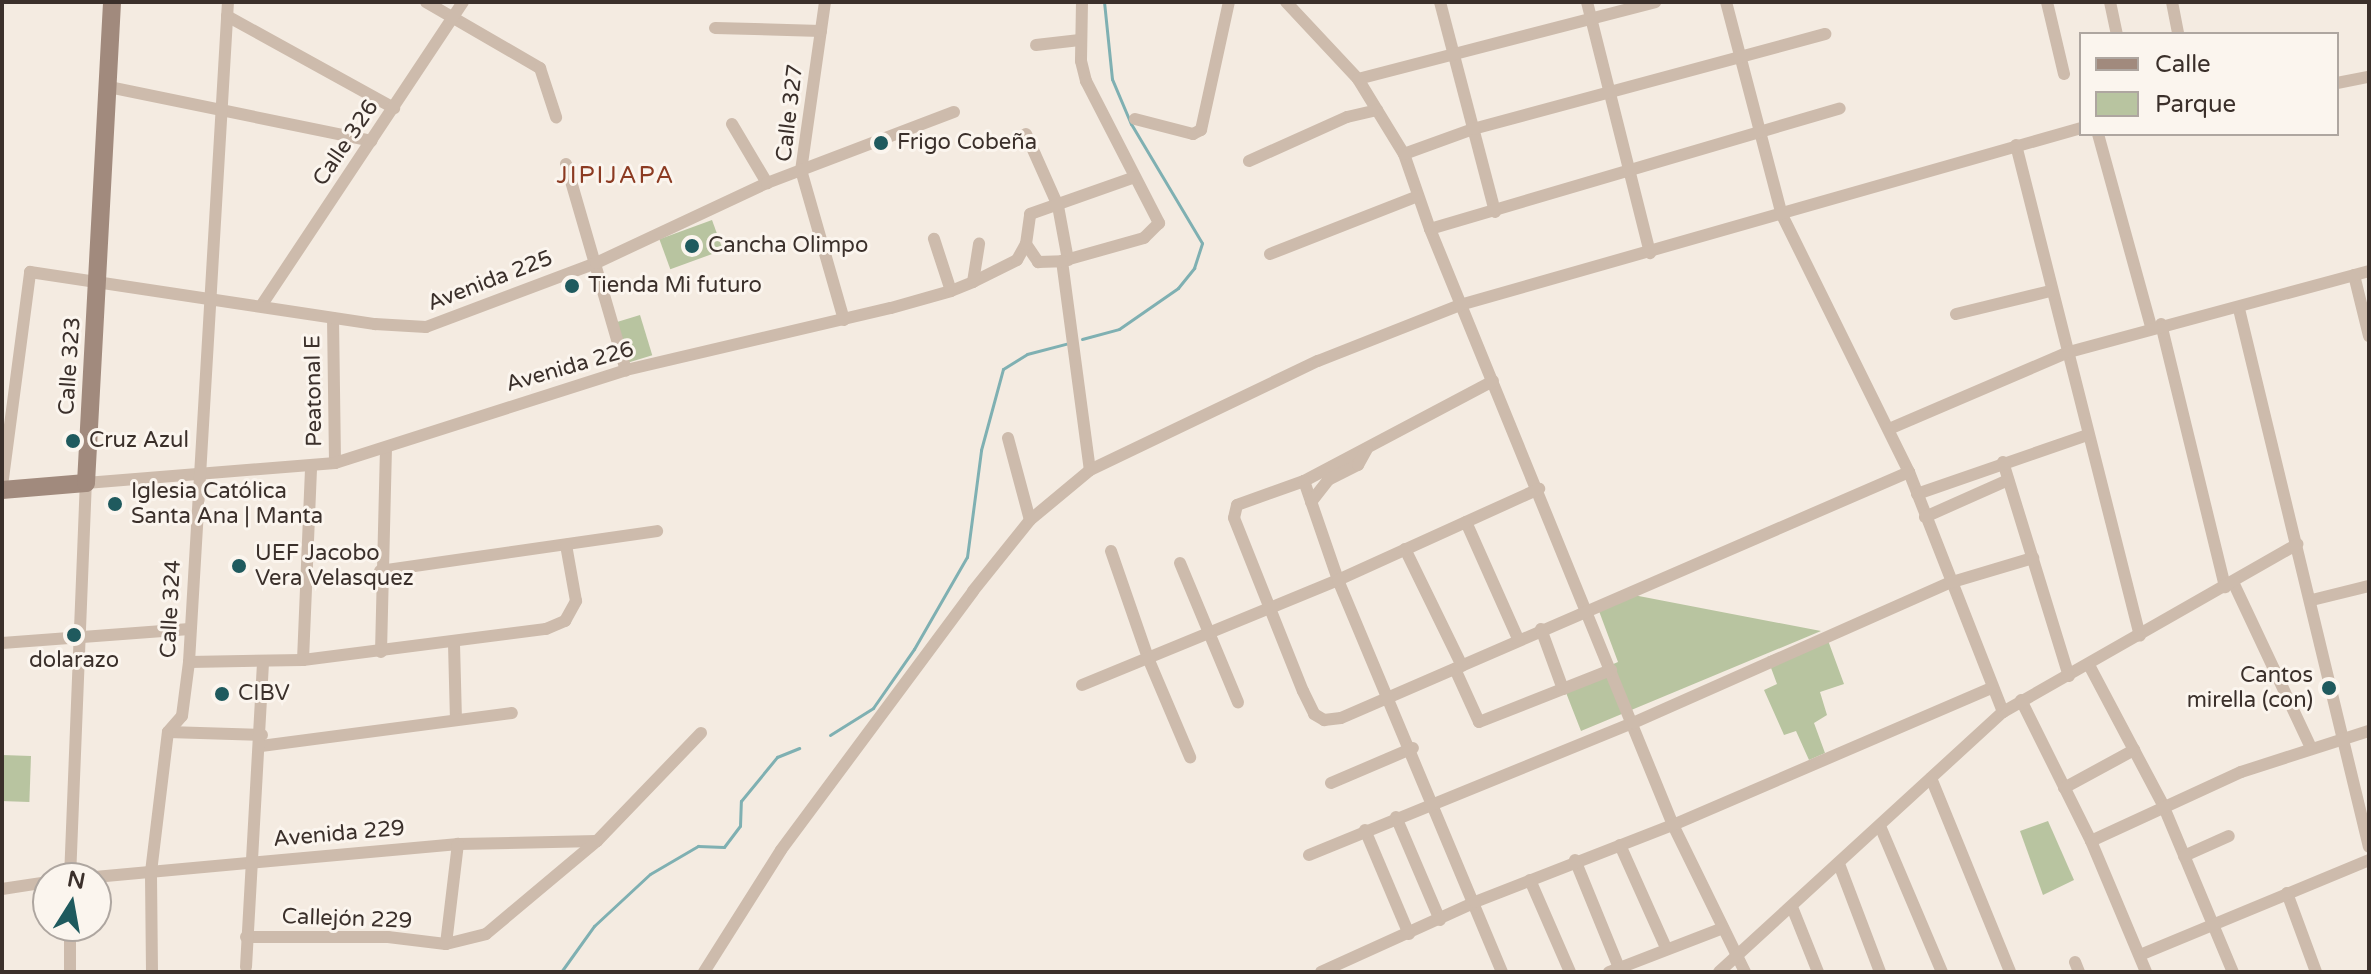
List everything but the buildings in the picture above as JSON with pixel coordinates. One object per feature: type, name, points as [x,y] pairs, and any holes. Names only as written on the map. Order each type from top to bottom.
[{"type":"street","name":"Calle 323","points":[[71,862],[86,483],[101,283],[112,2]]},
{"type":"street","points":[[426,2],[540,68],[556,117]]},
{"type":"street","name":"Calle 326","points":[[261,306],[463,2]]},
{"type":"street","name":"Calle 327","points":[[825,2],[801,170],[844,320]]},
{"type":"street","points":[[1082,2],[1080,40],[1086,81],[1135,177],[1158,214],[1153,234],[1065,260],[1038,262],[1026,244],[1030,214],[1135,177]]},
{"type":"street","points":[[1135,119],[1193,134],[1201,130],[1229,2]]},
{"type":"street","points":[[1286,2],[1358,79],[1404,154],[1460,305],[1539,489],[1673,825],[1745,972]]},
{"type":"street","points":[[1440,2],[1495,212]]},
{"type":"street","points":[[1587,2],[1650,253]]},
{"type":"street","points":[[1358,79],[1454,57],[1655,2]]},
{"type":"street","points":[[1726,2],[1782,215],[1909,472],[1949,583],[2003,712]]},
{"type":"street","points":[[2047,2],[2064,74]]},
{"type":"street","points":[[2110,2],[2117,32]]},
{"type":"street","points":[[2172,2],[2178,32]]},
{"type":"street","points":[[227,9],[394,108]]},
{"type":"street","name":"Calle 324","points":[[152,972],[151,872],[168,732],[182,716],[189,662],[227,9]]},
{"type":"street","points":[[715,28],[821,31]]},
{"type":"street","points":[[1404,154],[1473,129],[1825,34]]},
{"type":"street","points":[[1036,45],[1080,40]]},
{"type":"street","points":[[2339,83],[2369,77]]},
{"type":"street","points":[[109,87],[222,106],[372,141]]},
{"type":"street","points":[[1430,229],[1840,108]]},
{"type":"street","points":[[1249,161],[1347,117],[1377,110]]},
{"type":"street","name":"Avenida 225","points":[[2,488],[30,272],[333,318],[426,327],[596,263],[767,183],[954,112]]},
{"type":"street","points":[[732,124],[767,183]]},
{"type":"street","points":[[704,972],[781,850],[1030,520],[1090,470],[1318,361],[1460,305],[2079,129]]},
{"type":"street","points":[[1026,134],[1058,206],[1090,470]]},
{"type":"street","points":[[2099,136],[2229,584],[2311,748]]},
{"type":"street","points":[[2016,145],[2050,291],[2069,352],[2087,435],[2140,636]]},
{"type":"street","points":[[566,164],[626,370]]},
{"type":"street","points":[[1270,254],[1418,196]]},
{"type":"street","points":[[934,239],[951,291]]},
{"type":"street","points":[[973,282],[979,243]]},
{"type":"street","name":"Avenida 226","points":[[86,483],[199,478],[335,463],[386,449],[527,398],[626,370],[844,320],[951,291],[1007,268],[1026,244]]},
{"type":"street","points":[[1889,429],[2069,352],[2156,325],[2239,309],[2369,271]]},
{"type":"street","points":[[2354,275],[2369,336]]},
{"type":"street","points":[[1956,314],[2050,291]]},
{"type":"street","points":[[2239,309],[2312,600],[2369,847]]},
{"type":"street","name":"Peatonal E","points":[[333,318],[335,463]]},
{"type":"street","points":[[1493,381],[1304,481],[1246,501],[1234,511],[1314,714],[1324,720],[1341,718],[1586,609],[1909,472]]},
{"type":"street","points":[[1917,494],[2087,435]]},
{"type":"street","points":[[1008,438],[1030,520]]},
{"type":"street","points":[[381,652],[380,571],[386,449]]},
{"type":"street","points":[[1311,502],[1328,480],[1358,465],[1367,449]]},
{"type":"street","points":[[2003,462],[2069,676]]},
{"type":"street","points":[[303,660],[311,468]]},
{"type":"street","points":[[1925,517],[2008,480]]},
{"type":"street","points":[[1304,481],[1338,580],[1413,748],[1502,972]]},
{"type":"street","points":[[2,488],[86,483]]},
{"type":"street","points":[[1082,685],[1338,580],[1539,489]]},
{"type":"street","points":[[1466,522],[1518,639]]},
{"type":"street","points":[[380,571],[657,531]]},
{"type":"street","points":[[1719,972],[2003,712],[2298,544]]},
{"type":"street","points":[[189,662],[303,660],[454,644],[546,629],[565,621],[576,601],[566,545]]},
{"type":"street","points":[[1405,549],[1479,722],[1611,670]]},
{"type":"street","points":[[1111,551],[1148,658],[1190,757]]},
{"type":"street","points":[[1309,855],[1434,800],[1633,723],[1949,583],[2033,558]]},
{"type":"street","points":[[1180,563],[1238,702]]},
{"type":"street","points":[[2312,600],[2369,586]]},
{"type":"street","points":[[2,643],[81,640],[189,629]]},
{"type":"street","points":[[1541,629],[1563,689]]},
{"type":"street","points":[[454,644],[456,720]]},
{"type":"street","points":[[246,967],[250,862],[261,741],[263,661]]},
{"type":"street","points":[[2089,665],[2163,805],[2233,972]]},
{"type":"street","points":[[1321,972],[1475,902],[1575,860],[1673,825],[1991,688]]},
{"type":"street","points":[[2021,700],[2091,841],[2146,972]]},
{"type":"street","points":[[168,732],[261,741],[512,713]]},
{"type":"street","points":[[2091,841],[2163,805],[2311,748],[2369,731]]},
{"type":"street","points":[[458,844],[446,944],[486,934],[597,841],[701,733]]},
{"type":"street","points":[[1331,783],[1413,748]]},
{"type":"street","points":[[2064,788],[2134,750]]},
{"type":"street","points":[[1931,778],[2010,972]]},
{"type":"street","points":[[1396,817],[1440,920]]},
{"type":"street","points":[[1880,826],[1942,972]]},
{"type":"street","points":[[1365,830],[1409,934]]},
{"type":"street","points":[[2184,856],[2229,836]]},
{"type":"street","name":"Avenida 229","points":[[112,875],[458,844],[597,841]]},
{"type":"street","points":[[1620,845],[1666,948]]},
{"type":"street","points":[[1575,860],[1614,970],[1723,928]]},
{"type":"street","points":[[2140,955],[2369,860]]},
{"type":"street","points":[[1839,864],[1880,972]]},
{"type":"street","points":[[1530,880],[1570,972]]},
{"type":"street","points":[[2,889],[32,884]]},
{"type":"street","points":[[2287,893],[2316,972]]},
{"type":"street","points":[[1792,907],[1818,972]]},
{"type":"street","name":"Callejón 229","points":[[246,937],[388,937],[446,944]]},
{"type":"street","points":[[70,942],[70,972]]},
{"type":"green space","name":"Cancha Olimpo","points":[[712,220],[723,250],[670,269],[659,239]]},
{"type":"green space","points":[[640,315],[652,355],[629,362],[617,322]]},
{"type":"green space","points":[[1623,593],[1821,631],[1581,731],[1563,685],[1618,662],[1596,603]]},
{"type":"green space","points":[[1826,635],[1844,684],[1820,692],[1827,715],[1814,723],[1825,753],[1809,760],[1796,731],[1784,735],[1764,690],[1777,684],[1767,657]]},
{"type":"green space","points":[[2,755],[31,756],[29,802],[2,801]]},
{"type":"green space","points":[[2048,821],[2074,880],[2043,895],[2020,831]]},
{"type":"waterway","points":[[1082,339],[1119,329],[1178,288],[1194,268],[1202,243],[1131,124],[1112,79],[1104,2]]},
{"type":"waterway","points":[[830,735],[873,708],[914,649],[967,557],[981,450],[1003,369],[1027,354],[1069,343]]},
{"type":"waterway","points":[[561,972],[594,926],[650,874],[698,846],[724,847],[740,826],[741,801],[777,757],[799,748]]},
{"type":"place","name":"Frigo Cobeña","points":[[881,143]]},
{"type":"place","name":"Cancha Olimpo","points":[[692,246]]},
{"type":"place","name":"Tienda Mi futuro","points":[[572,286]]},
{"type":"place","name":"Cruz Azul","points":[[73,441]]},
{"type":"place","name":"Iglesia Católica Santa Ana | Manta","points":[[115,504]]},
{"type":"place","name":"UEF Jacobo Vera Velasquez","points":[[239,566]]},
{"type":"place","name":"dolarazo","points":[[74,635]]},
{"type":"place","name":"Cantos mirella (con)","points":[[2329,688]]},
{"type":"place","name":"CIBV","points":[[222,694]]},
{"type":"district","name":"JIPIJAPA","points":[[616,176]]}]
